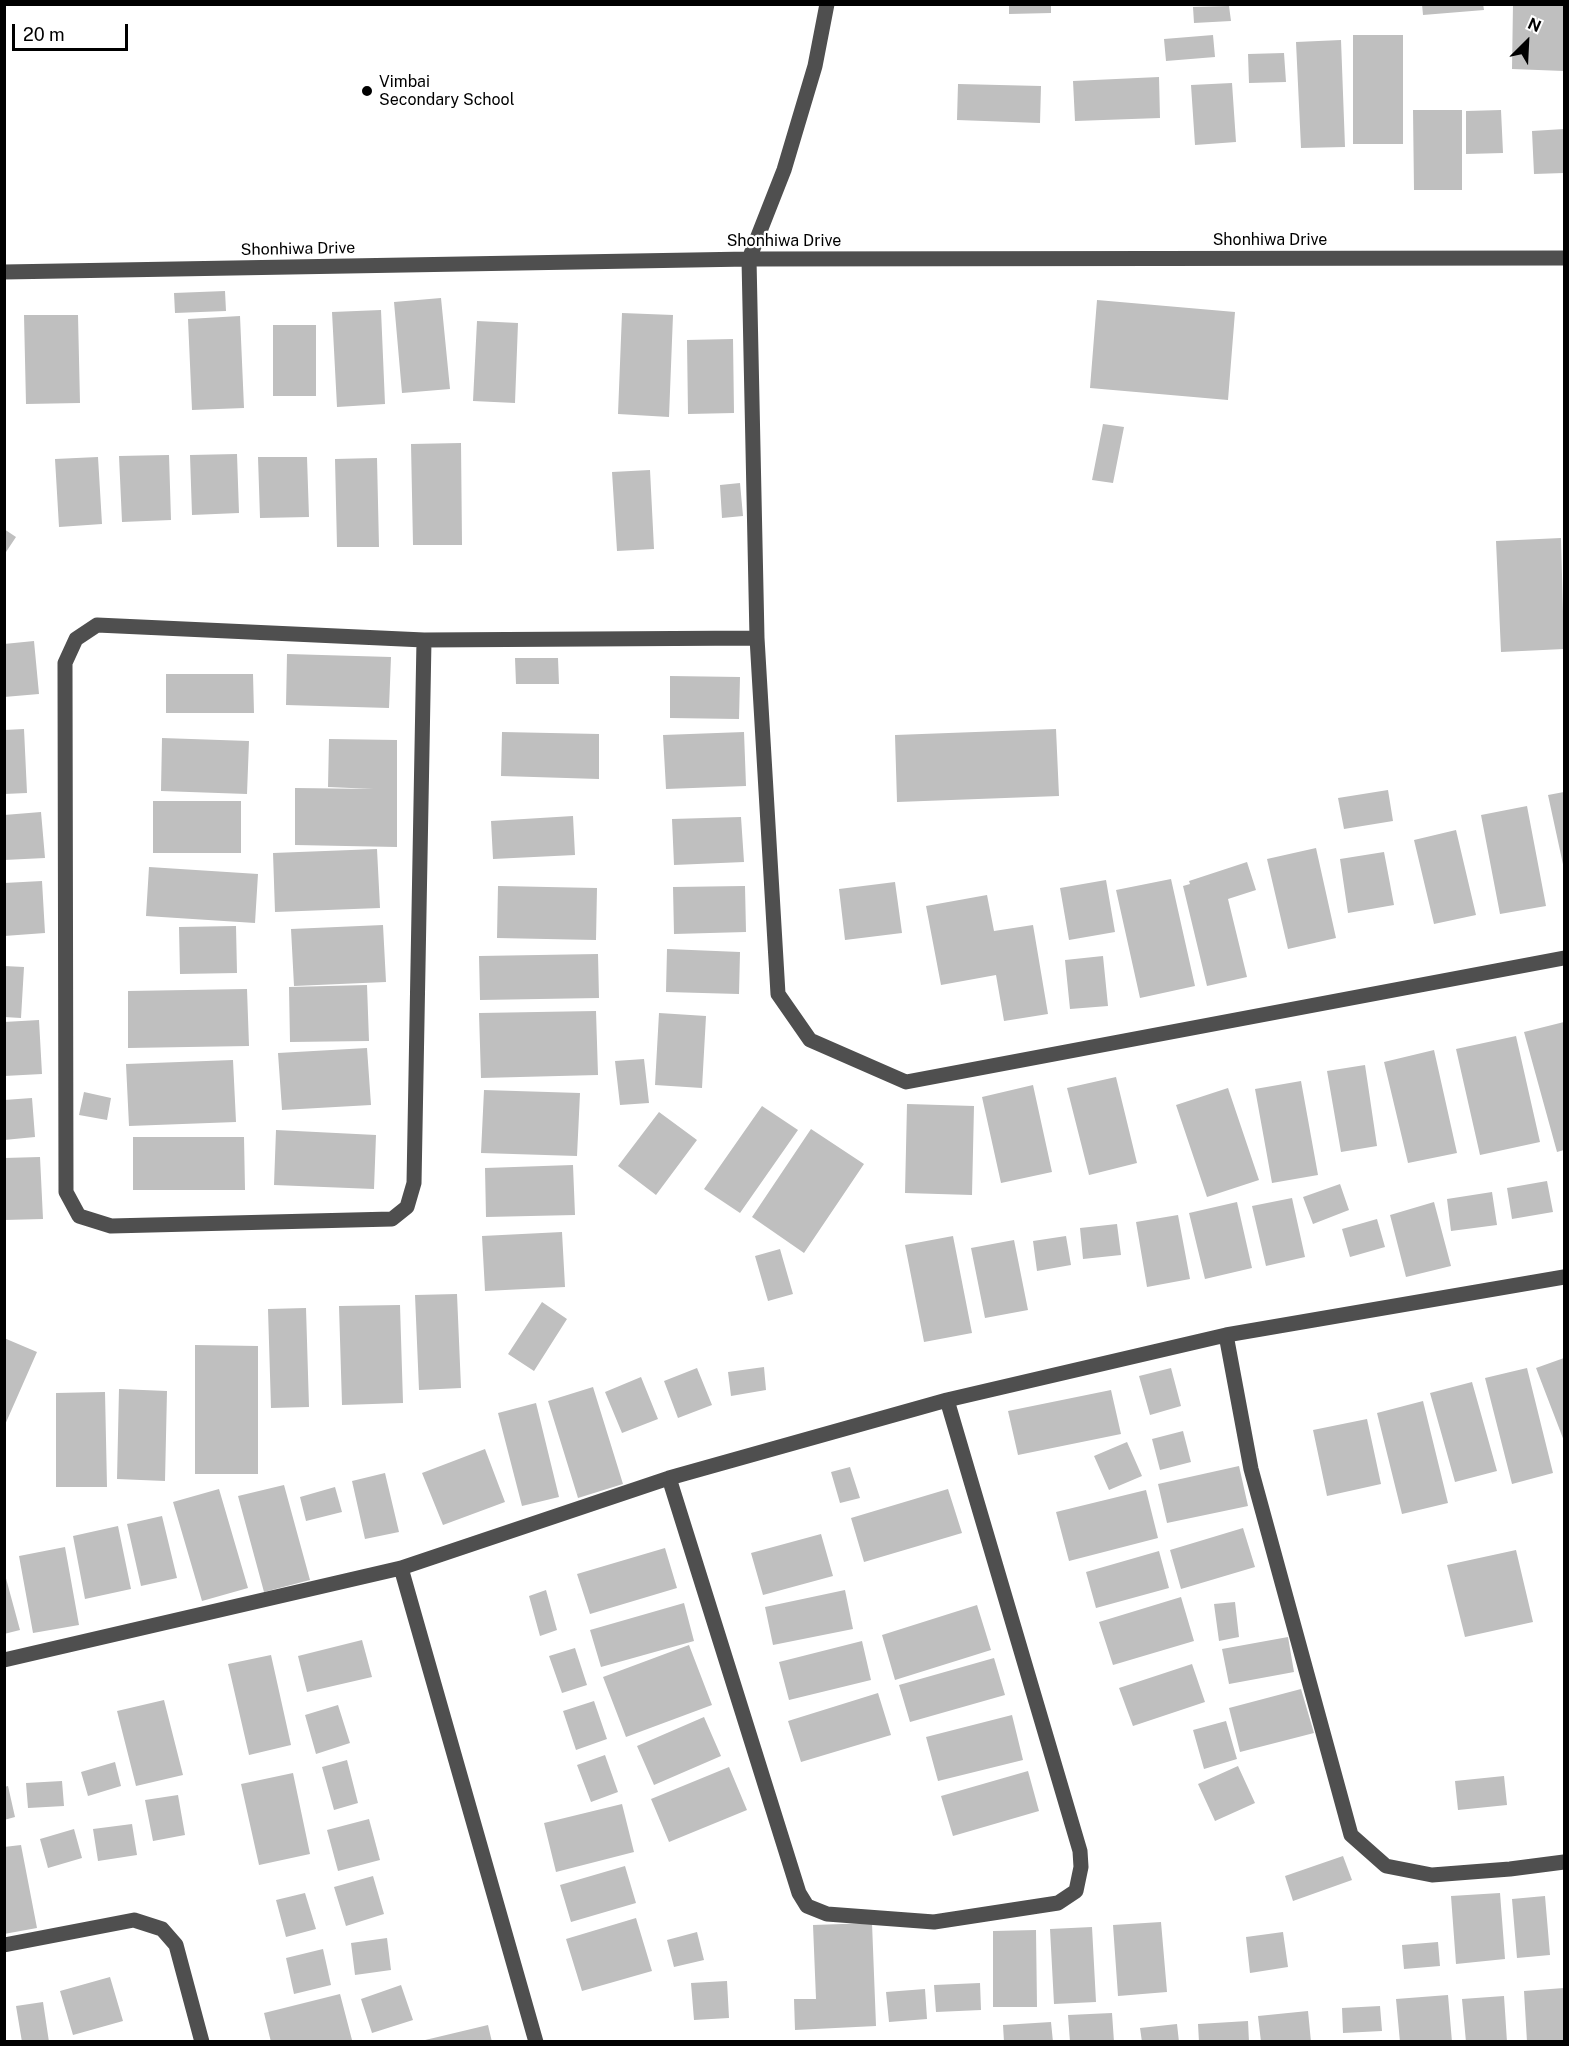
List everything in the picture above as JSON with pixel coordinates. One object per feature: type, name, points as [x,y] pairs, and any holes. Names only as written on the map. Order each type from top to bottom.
[{"type":"street","points":[[827,4],[815,66],[784,170],[749,259],[757,638],[778,994],[810,1040],[906,1082],[1564,958]]},
{"type":"street","name":"Shonhiwa Drive","points":[[4,272],[749,259],[1564,258]]},
{"type":"street","points":[[424,640],[414,1183],[406,1207],[392,1219],[111,1226],[79,1216],[66,1192],[65,663],[76,639],[97,625],[424,640],[757,638]]},
{"type":"street","points":[[4,1660],[401,1568],[669,1478],[947,1400],[1226,1335],[1564,1277]]},
{"type":"street","points":[[1226,1335],[1251,1469],[1351,1835],[1386,1866],[1431,1875],[1564,1862]]},
{"type":"street","points":[[669,1478],[799,1893],[807,1906],[826,1914],[934,1922],[1058,1902],[1076,1891],[1081,1867],[1080,1851],[947,1400]]},
{"type":"street","points":[[401,1568],[536,2042]]},
{"type":"street","points":[[4,1945],[134,1920],[162,1929],[176,1945],[202,2042]]},
{"type":"building","points":[[1009,4],[1051,4],[1051,13],[1009,14]]},
{"type":"building","points":[[1422,4],[1483,4],[1484,10],[1423,15]]},
{"type":"building","points":[[1513,4],[1564,4],[1564,71],[1512,69]]},
{"type":"building","points":[[1229,6],[1231,21],[1194,23],[1193,7]]},
{"type":"building","points":[[1213,35],[1215,57],[1166,61],[1164,39]]},
{"type":"building","points":[[1353,35],[1403,35],[1403,144],[1353,144]]},
{"type":"building","points":[[1341,40],[1345,147],[1301,148],[1296,42]]},
{"type":"building","points":[[1284,53],[1286,82],[1249,83],[1248,54]]},
{"type":"building","points":[[1159,77],[1160,118],[1075,121],[1073,81]]},
{"type":"building","points":[[1232,83],[1236,142],[1195,145],[1191,85]]},
{"type":"building","points":[[958,84],[1041,86],[1040,123],[957,120]]},
{"type":"building","points":[[1413,110],[1462,110],[1462,190],[1414,190]]},
{"type":"building","points":[[1501,110],[1503,153],[1466,154],[1466,111]]},
{"type":"building","points":[[1564,129],[1564,173],[1534,174],[1532,131]]},
{"type":"building","points":[[225,291],[226,311],[175,313],[174,293]]},
{"type":"building","points":[[441,298],[450,389],[402,393],[394,302]]},
{"type":"building","points":[[1097,300],[1235,312],[1228,400],[1090,388]]},
{"type":"building","points":[[381,310],[385,404],[337,407],[332,312]]},
{"type":"building","points":[[622,313],[673,315],[669,417],[618,414]]},
{"type":"building","points":[[24,315],[78,315],[80,403],[26,404]]},
{"type":"building","points":[[240,316],[244,408],[192,410],[188,319]]},
{"type":"building","points":[[477,321],[518,323],[515,403],[473,401]]},
{"type":"building","points":[[273,325],[316,325],[316,396],[273,396]]},
{"type":"building","points":[[733,339],[734,413],[688,414],[687,340]]},
{"type":"building","points":[[1103,424],[1124,427],[1113,483],[1092,480]]},
{"type":"building","points":[[461,443],[462,545],[413,545],[411,444]]},
{"type":"building","points":[[237,454],[239,513],[192,515],[190,455]]},
{"type":"building","points":[[169,455],[171,520],[122,522],[119,456]]},
{"type":"building","points":[[98,457],[102,524],[59,527],[55,459]]},
{"type":"building","points":[[258,457],[307,457],[309,517],[260,518]]},
{"type":"building","points":[[377,458],[379,547],[337,547],[335,459]]},
{"type":"building","points":[[650,470],[654,549],[617,551],[612,472]]},
{"type":"building","points":[[740,483],[743,516],[722,518],[720,485]]},
{"type":"building","points":[[4,529],[16,537],[4,555]]},
{"type":"building","points":[[1561,538],[1564,649],[1501,652],[1496,541]]},
{"type":"building","points":[[34,641],[39,694],[4,697],[4,644]]},
{"type":"building","points":[[287,654],[391,657],[389,708],[286,705]]},
{"type":"building","points":[[515,658],[558,658],[559,684],[516,684]]},
{"type":"building","points":[[166,674],[253,674],[254,713],[166,713]]},
{"type":"building","points":[[670,676],[740,677],[739,719],[670,718]]},
{"type":"building","points":[[24,729],[27,793],[4,794],[4,730]]},
{"type":"building","points":[[1056,729],[1059,796],[897,802],[895,735]]},
{"type":"building","points":[[502,732],[599,734],[599,779],[501,776]]},
{"type":"building","points":[[744,732],[746,786],[666,789],[663,735]]},
{"type":"building","points":[[162,738],[249,741],[247,794],[161,791]]},
{"type":"building","points":[[329,739],[397,740],[397,847],[295,845],[295,788],[374,789],[328,787]]},
{"type":"building","points":[[1388,790],[1393,821],[1344,829],[1338,798]]},
{"type":"building","points":[[1564,792],[1564,869],[1548,795]]},
{"type":"building","points":[[153,801],[241,801],[241,853],[153,853]]},
{"type":"building","points":[[1527,806],[1546,906],[1500,914],[1481,815]]},
{"type":"building","points":[[41,812],[45,858],[4,860],[4,815]]},
{"type":"building","points":[[573,816],[575,855],[493,859],[491,821]]},
{"type":"building","points":[[741,817],[744,862],[674,865],[672,819]]},
{"type":"building","points":[[1456,830],[1476,915],[1434,924],[1414,840]]},
{"type":"building","points":[[1316,848],[1336,938],[1288,949],[1267,859]]},
{"type":"building","points":[[377,849],[380,908],[275,912],[273,853]]},
{"type":"building","points":[[1384,852],[1394,905],[1348,913],[1340,859]]},
{"type":"building","points":[[1247,862],[1256,890],[1228,899],[1247,977],[1207,986],[1183,886],[1190,884],[1189,881]]},
{"type":"building","points":[[149,867],[258,874],[255,923],[146,916]]},
{"type":"building","points":[[1171,879],[1195,986],[1140,998],[1116,890]]},
{"type":"building","points":[[1106,880],[1115,932],[1069,940],[1060,888]]},
{"type":"building","points":[[42,881],[45,933],[4,936],[4,883]]},
{"type":"building","points":[[895,882],[902,933],[845,940],[839,889]]},
{"type":"building","points":[[498,886],[597,888],[596,940],[497,938]]},
{"type":"building","points":[[745,886],[746,932],[674,934],[673,887]]},
{"type":"building","points":[[987,895],[994,931],[1033,925],[1048,1014],[1004,1021],[996,975],[941,985],[926,906]]},
{"type":"building","points":[[383,925],[386,982],[294,986],[291,929]]},
{"type":"building","points":[[236,926],[237,973],[180,974],[179,927]]},
{"type":"building","points":[[667,949],[740,952],[739,994],[666,992]]},
{"type":"building","points":[[598,954],[599,998],[480,1000],[479,956]]},
{"type":"building","points":[[1103,956],[1108,1006],[1070,1009],[1065,960]]},
{"type":"building","points":[[4,966],[24,967],[21,1018],[4,1017]]},
{"type":"building","points":[[367,985],[369,1041],[290,1042],[289,987]]},
{"type":"building","points":[[247,989],[249,1046],[128,1048],[128,991]]},
{"type":"building","points":[[596,1011],[598,1075],[481,1078],[479,1013]]},
{"type":"building","points":[[659,1013],[706,1016],[702,1088],[655,1085]]},
{"type":"building","points":[[39,1020],[42,1074],[4,1076],[4,1022]]},
{"type":"building","points":[[1564,1022],[1564,1150],[1557,1152],[1524,1032]]},
{"type":"building","points":[[1516,1036],[1540,1142],[1480,1155],[1456,1049]]},
{"type":"building","points":[[367,1048],[371,1105],[282,1110],[278,1053]]},
{"type":"building","points":[[1434,1050],[1457,1153],[1408,1163],[1384,1062]]},
{"type":"building","points":[[644,1059],[649,1103],[620,1105],[615,1061]]},
{"type":"building","points":[[233,1060],[236,1122],[129,1126],[126,1064]]},
{"type":"building","points":[[1365,1065],[1377,1146],[1341,1152],[1327,1071]]},
{"type":"building","points":[[1116,1077],[1137,1163],[1089,1175],[1067,1088]]},
{"type":"building","points":[[1301,1081],[1318,1175],[1272,1183],[1255,1089]]},
{"type":"building","points":[[1033,1085],[1052,1172],[1001,1183],[982,1097]]},
{"type":"building","points":[[1228,1088],[1259,1180],[1207,1197],[1176,1105]]},
{"type":"building","points":[[484,1090],[580,1093],[577,1156],[481,1153]]},
{"type":"building","points":[[84,1092],[111,1098],[107,1120],[79,1115]]},
{"type":"building","points":[[32,1098],[35,1137],[4,1140],[4,1100]]},
{"type":"building","points":[[907,1104],[974,1106],[972,1195],[905,1193]]},
{"type":"building","points":[[762,1106],[798,1130],[740,1213],[704,1189]]},
{"type":"building","points":[[659,1112],[697,1140],[656,1195],[618,1166]]},
{"type":"building","points":[[811,1129],[864,1164],[804,1253],[752,1217]]},
{"type":"building","points":[[276,1130],[376,1135],[374,1189],[274,1185]]},
{"type":"building","points":[[133,1137],[244,1137],[245,1190],[133,1190]]},
{"type":"building","points":[[40,1157],[43,1219],[4,1220],[4,1158]]},
{"type":"building","points":[[573,1165],[575,1215],[486,1217],[485,1168]]},
{"type":"building","points":[[1547,1181],[1553,1212],[1512,1219],[1507,1188]]},
{"type":"building","points":[[1340,1184],[1349,1210],[1313,1224],[1303,1197]]},
{"type":"building","points":[[1492,1192],[1497,1225],[1451,1231],[1447,1199]]},
{"type":"building","points":[[1292,1198],[1305,1257],[1266,1266],[1252,1206]]},
{"type":"building","points":[[1237,1202],[1252,1268],[1205,1279],[1189,1213]]},
{"type":"building","points":[[1434,1202],[1451,1266],[1406,1277],[1390,1215]]},
{"type":"building","points":[[1178,1215],[1190,1279],[1147,1287],[1136,1222]]},
{"type":"building","points":[[1377,1219],[1385,1247],[1350,1257],[1342,1229]]},
{"type":"building","points":[[1117,1224],[1121,1255],[1083,1259],[1080,1228]]},
{"type":"building","points":[[562,1232],[565,1287],[485,1291],[482,1236]]},
{"type":"building","points":[[953,1236],[972,1333],[924,1342],[905,1245]]},
{"type":"building","points":[[1066,1236],[1071,1265],[1037,1271],[1033,1241]]},
{"type":"building","points":[[1014,1240],[1028,1310],[985,1318],[971,1248]]},
{"type":"building","points":[[780,1249],[793,1294],[768,1301],[755,1256]]},
{"type":"building","points":[[457,1294],[461,1388],[419,1390],[415,1295]]},
{"type":"building","points":[[542,1302],[567,1319],[534,1371],[508,1354]]},
{"type":"building","points":[[400,1305],[403,1403],[342,1405],[339,1306]]},
{"type":"building","points":[[306,1308],[309,1407],[271,1408],[268,1309]]},
{"type":"building","points":[[4,1338],[37,1352],[4,1427]]},
{"type":"building","points":[[195,1345],[258,1346],[258,1474],[195,1474]]},
{"type":"building","points":[[1564,1358],[1564,1441],[1536,1368]]},
{"type":"building","points":[[764,1367],[766,1390],[731,1396],[728,1372]]},
{"type":"building","points":[[697,1368],[712,1405],[678,1418],[664,1381]]},
{"type":"building","points":[[1171,1368],[1181,1406],[1150,1415],[1139,1376]]},
{"type":"building","points":[[1527,1368],[1553,1473],[1512,1484],[1485,1378]]},
{"type":"building","points":[[641,1377],[658,1419],[622,1433],[605,1392]]},
{"type":"building","points":[[1472,1382],[1497,1471],[1455,1482],[1430,1393]]},
{"type":"building","points":[[593,1387],[623,1484],[578,1498],[548,1401]]},
{"type":"building","points":[[119,1389],[167,1391],[165,1481],[117,1479]]},
{"type":"building","points":[[1111,1390],[1121,1434],[1018,1455],[1008,1411]]},
{"type":"building","points":[[105,1392],[107,1487],[56,1487],[56,1393]]},
{"type":"building","points":[[1423,1401],[1448,1503],[1402,1514],[1377,1413]]},
{"type":"building","points":[[536,1403],[559,1497],[522,1506],[498,1413]]},
{"type":"building","points":[[1367,1419],[1381,1484],[1327,1496],[1313,1430]]},
{"type":"building","points":[[1183,1431],[1191,1462],[1160,1470],[1152,1439]]},
{"type":"building","points":[[1127,1442],[1142,1476],[1109,1490],[1094,1456]]},
{"type":"building","points":[[485,1449],[505,1502],[443,1525],[422,1473]]},
{"type":"building","points":[[1239,1466],[1248,1506],[1167,1523],[1158,1484]]},
{"type":"building","points":[[850,1467],[860,1498],[840,1503],[831,1472]]},
{"type":"building","points":[[385,1473],[399,1532],[365,1539],[352,1481]]},
{"type":"building","points":[[284,1485],[310,1580],[264,1592],[238,1496]]},
{"type":"building","points":[[335,1487],[342,1512],[306,1521],[300,1497]]},
{"type":"building","points":[[219,1489],[248,1588],[202,1601],[173,1502]]},
{"type":"building","points":[[948,1489],[962,1533],[864,1562],[851,1518]]},
{"type":"building","points":[[1146,1490],[1158,1538],[1069,1561],[1056,1512]]},
{"type":"building","points":[[162,1516],[177,1578],[141,1586],[127,1524]]},
{"type":"building","points":[[118,1526],[131,1589],[85,1599],[73,1536]]},
{"type":"building","points":[[1243,1528],[1255,1567],[1181,1589],[1170,1550]]},
{"type":"building","points":[[821,1534],[833,1576],[763,1595],[751,1553]]},
{"type":"building","points":[[65,1547],[79,1625],[33,1633],[19,1556]]},
{"type":"building","points":[[665,1548],[677,1588],[590,1614],[577,1574]]},
{"type":"building","points":[[1516,1550],[1533,1622],[1465,1637],[1447,1565]]},
{"type":"building","points":[[1159,1551],[1169,1588],[1096,1608],[1086,1572]]},
{"type":"building","points":[[4,1571],[20,1630],[4,1634]]},
{"type":"building","points":[[546,1590],[557,1630],[540,1636],[529,1596]]},
{"type":"building","points":[[845,1590],[853,1629],[773,1645],[765,1607]]},
{"type":"building","points":[[1181,1597],[1194,1641],[1113,1665],[1099,1622]]},
{"type":"building","points":[[1235,1602],[1239,1637],[1219,1641],[1214,1604]]},
{"type":"building","points":[[684,1603],[694,1641],[601,1667],[590,1630]]},
{"type":"building","points":[[977,1605],[991,1650],[895,1680],[882,1635]]},
{"type":"building","points":[[1288,1637],[1294,1672],[1229,1684],[1222,1649]]},
{"type":"building","points":[[362,1640],[372,1677],[307,1692],[298,1656]]},
{"type":"building","points":[[862,1641],[871,1680],[789,1700],[779,1662]]},
{"type":"building","points":[[689,1645],[712,1705],[626,1737],[603,1677]]},
{"type":"building","points":[[575,1648],[587,1685],[562,1693],[549,1656]]},
{"type":"building","points":[[271,1655],[291,1745],[249,1755],[228,1664]]},
{"type":"building","points":[[994,1658],[1005,1695],[910,1722],[899,1685]]},
{"type":"building","points":[[1192,1664],[1205,1702],[1133,1726],[1119,1688]]},
{"type":"building","points":[[1301,1689],[1314,1733],[1240,1752],[1229,1708]]},
{"type":"building","points":[[878,1693],[891,1735],[801,1762],[788,1721]]},
{"type":"building","points":[[164,1700],[183,1775],[136,1786],[117,1711]]},
{"type":"building","points":[[594,1701],[607,1739],[576,1750],[563,1711]]},
{"type":"building","points":[[338,1705],[350,1743],[316,1754],[305,1715]]},
{"type":"building","points":[[1012,1715],[1023,1760],[938,1781],[926,1737]]},
{"type":"building","points":[[704,1717],[721,1756],[654,1785],[637,1746]]},
{"type":"building","points":[[1226,1721],[1237,1759],[1204,1769],[1193,1730]]},
{"type":"building","points":[[605,1755],[618,1792],[591,1802],[577,1765]]},
{"type":"building","points":[[347,1760],[358,1803],[334,1810],[322,1767]]},
{"type":"building","points":[[115,1762],[121,1786],[88,1796],[81,1772]]},
{"type":"building","points":[[1238,1766],[1255,1803],[1215,1821],[1198,1784]]},
{"type":"building","points":[[729,1767],[747,1810],[669,1842],[651,1799]]},
{"type":"building","points":[[1028,1771],[1039,1811],[953,1836],[941,1796]]},
{"type":"building","points":[[293,1773],[310,1854],[259,1865],[241,1784]]},
{"type":"building","points":[[1504,1776],[1507,1805],[1458,1810],[1455,1781]]},
{"type":"building","points":[[62,1781],[64,1806],[28,1808],[26,1783]]},
{"type":"building","points":[[8,1786],[15,1817],[4,1820],[4,1787]]},
{"type":"building","points":[[178,1795],[185,1835],[153,1841],[145,1800]]},
{"type":"building","points":[[622,1804],[634,1852],[556,1872],[544,1823]]},
{"type":"building","points":[[369,1819],[380,1860],[338,1871],[327,1830]]},
{"type":"building","points":[[132,1824],[137,1855],[98,1861],[93,1829]]},
{"type":"building","points":[[74,1829],[82,1858],[48,1868],[40,1839]]},
{"type":"building","points":[[21,1845],[37,1928],[4,1934],[4,1847]]},
{"type":"building","points":[[1343,1856],[1352,1880],[1293,1901],[1285,1876]]},
{"type":"building","points":[[625,1866],[636,1903],[571,1922],[560,1885]]},
{"type":"building","points":[[373,1876],[384,1914],[346,1926],[334,1887]]},
{"type":"building","points":[[305,1893],[316,1929],[286,1937],[276,1900]]},
{"type":"building","points":[[1500,1893],[1505,1959],[1456,1964],[1451,1896]]},
{"type":"building","points":[[1545,1896],[1550,1955],[1517,1958],[1512,1899]]},
{"type":"building","points":[[636,1918],[652,1971],[582,1991],[566,1939]]},
{"type":"building","points":[[1161,1922],[1167,1992],[1118,1996],[1113,1925]]},
{"type":"building","points":[[872,1923],[876,2026],[795,2030],[794,1999],[816,1999],[813,1925]]},
{"type":"building","points":[[1092,1927],[1096,2002],[1054,2004],[1050,1929]]},
{"type":"building","points":[[1036,1930],[1037,2007],[993,2007],[993,1931]]},
{"type":"building","points":[[697,1932],[704,1960],[674,1967],[667,1940]]},
{"type":"building","points":[[1283,1932],[1288,1967],[1250,1973],[1246,1937]]},
{"type":"building","points":[[387,1938],[391,1970],[355,1975],[351,1943]]},
{"type":"building","points":[[1438,1942],[1440,1966],[1404,1969],[1402,1945]]},
{"type":"building","points":[[323,1949],[331,1985],[294,1994],[286,1958]]},
{"type":"building","points":[[110,1977],[123,2021],[73,2035],[60,1991]]},
{"type":"building","points":[[727,1981],[729,2018],[694,2020],[691,1983]]},
{"type":"building","points":[[980,1983],[981,2010],[936,2012],[934,1985]]},
{"type":"building","points":[[401,1985],[413,2020],[372,2033],[361,1999]]},
{"type":"building","points":[[1564,1988],[1564,2042],[1527,2042],[1524,1991]]},
{"type":"building","points":[[925,1989],[927,2019],[889,2022],[886,1992]]},
{"type":"building","points":[[340,1994],[352,2040],[271,2042],[264,2013]]},
{"type":"building","points":[[1448,1995],[1452,2042],[1400,2042],[1396,1999]]},
{"type":"building","points":[[1504,1996],[1507,2042],[1466,2042],[1462,1999]]},
{"type":"building","points":[[43,2002],[49,2042],[22,2042],[16,2006]]},
{"type":"building","points":[[1380,2006],[1382,2031],[1343,2033],[1342,2008]]},
{"type":"building","points":[[1308,2011],[1311,2042],[1261,2042],[1258,2016]]},
{"type":"building","points":[[1112,2013],[1114,2042],[1070,2042],[1068,2015]]},
{"type":"building","points":[[1248,2021],[1249,2042],[1199,2042],[1198,2024]]},
{"type":"building","points":[[1051,2022],[1053,2042],[1004,2042],[1003,2025]]},
{"type":"building","points":[[1177,2024],[1179,2042],[1142,2042],[1140,2028]]},
{"type":"building","points":[[488,2025],[492,2042],[421,2042],[421,2041]]},
{"type":"place","name":"Vimbai Secondary School","points":[[367,91]]}]
